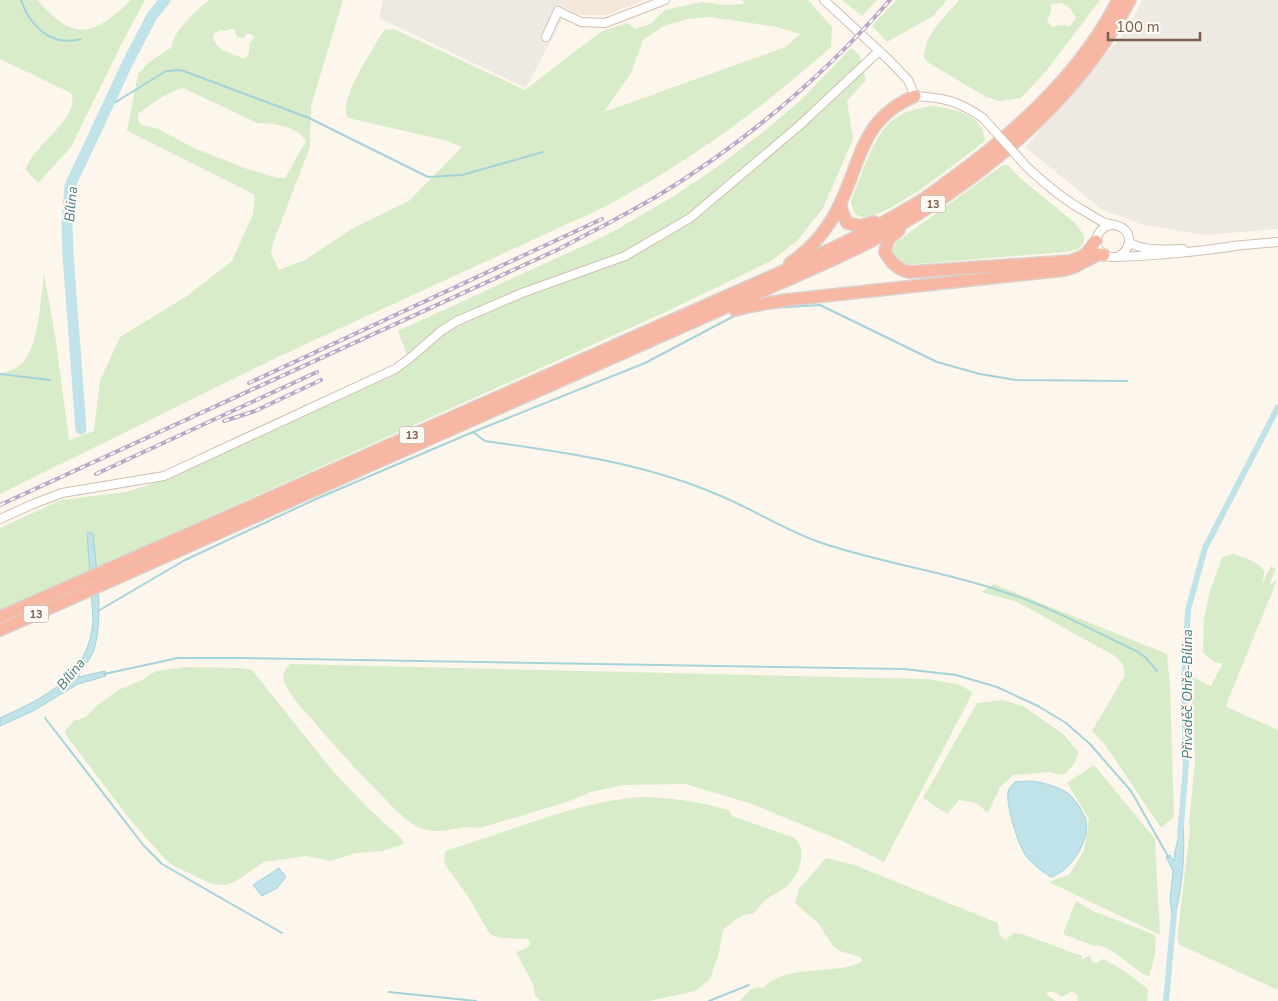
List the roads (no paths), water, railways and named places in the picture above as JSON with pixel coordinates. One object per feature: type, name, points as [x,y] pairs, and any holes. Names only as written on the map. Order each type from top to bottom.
[{"type":"highway","name":"13","points":[[0,617],[67,587],[139,562],[822,265],[873,240],[922,206],[976,162],[1042,103],[1094,39],[1118,0]]},
{"type":"highway","name":"13","points":[[0,630],[71,598],[139,562],[768,278],[961,186],[1017,141],[1048,111],[1102,45],[1130,0]]},
{"type":"highway","points":[[768,278],[812,246],[828,225],[841,201],[861,148],[878,122],[899,102],[915,96]]},
{"type":"highway","points":[[841,201],[841,209],[847,222],[860,226],[922,206]]},
{"type":"highway","points":[[922,206],[888,240],[885,252],[893,264],[901,270],[910,272],[1071,261],[1085,255],[1098,236]]},
{"type":"highway","points":[[676,329],[746,307],[795,299],[1064,270],[1099,254],[1104,255]]},
{"type":"street","points":[[546,37],[558,11],[581,22],[605,23],[665,0]]},
{"type":"street","points":[[824,0],[908,80],[915,96],[942,98],[965,106],[983,118],[1027,167],[1052,189],[1085,212],[1125,230],[1129,242],[1127,249],[1119,256]]},
{"type":"street","points":[[0,519],[33,504],[62,494],[164,476],[394,369],[442,331],[478,312],[522,293],[625,256],[690,218],[800,125],[879,51]]},
{"type":"street","points":[[1085,212],[1096,224],[1097,246],[1104,255],[1111,258],[1119,256],[1154,256],[1277,242]]},
{"type":"street","points":[[1098,236],[1104,227],[1111,224]]},
{"type":"street","points":[[1129,242],[1134,245],[1158,249],[1236,246]]},
{"type":"water","points":[[87,533],[93,533],[99,607],[94,650],[78,677],[105,671],[106,676],[78,684],[33,711],[0,726],[0,718],[34,702],[63,682],[84,656],[90,639],[93,619]]},
{"type":"water","points":[[1032,781],[1065,791],[1074,799],[1086,820],[1085,837],[1078,854],[1065,869],[1051,877],[1032,863],[1024,852],[1009,806],[1008,792],[1013,784],[1015,782]]},
{"type":"water","points":[[1183,821],[1182,872],[1179,897],[1173,921],[1170,900],[1173,871],[1166,857],[1170,855],[1174,861]]},
{"type":"water","points":[[279,868],[286,877],[277,888],[262,896],[253,885]]},
{"type":"waterway","points":[[21,0],[30,19],[44,33],[61,40],[81,39]]},
{"type":"waterway","name":"Bílina","points":[[81,429],[68,255],[67,222],[70,186],[128,62],[152,16],[165,0]]},
{"type":"waterway","points":[[106,108],[166,71],[181,70],[309,118],[428,177],[462,175],[543,152]]},
{"type":"waterway","points":[[772,308],[820,305],[937,362],[980,374],[1016,380],[1127,381]]},
{"type":"waterway","points":[[473,432],[645,363],[734,316],[751,312]]},
{"type":"waterway","points":[[0,374],[50,380]]},
{"type":"waterway","name":"Přivaděč Ohře-Bílina","points":[[1180,835],[1186,765],[1184,682],[1188,610],[1205,548],[1278,407]]},
{"type":"waterway","points":[[98,611],[185,560],[316,499],[473,432],[485,441],[573,454],[660,474],[716,494],[819,542],[865,556],[958,578],[1021,598],[1138,652],[1157,671]]},
{"type":"waterway","points":[[104,674],[178,658],[244,658],[904,669],[956,675],[997,687],[1038,706],[1066,723],[1090,744],[1131,791],[1169,858]]},
{"type":"waterway","points":[[45,718],[144,846],[162,864],[282,933]]},
{"type":"waterway","name":"Přivaděč Ohře-Bílina","points":[[1166,1001],[1174,913]]},
{"type":"waterway","points":[[709,1001],[749,985]]},
{"type":"waterway","points":[[389,992],[476,1001]]},
{"type":"railway","points":[[0,505],[559,249],[647,202],[722,153],[782,106],[838,55],[890,0]]},
{"type":"railway","points":[[249,383],[602,219]]},
{"type":"railway","points":[[96,474],[317,372]]},
{"type":"railway","points":[[224,421],[255,411],[321,380]]}]
